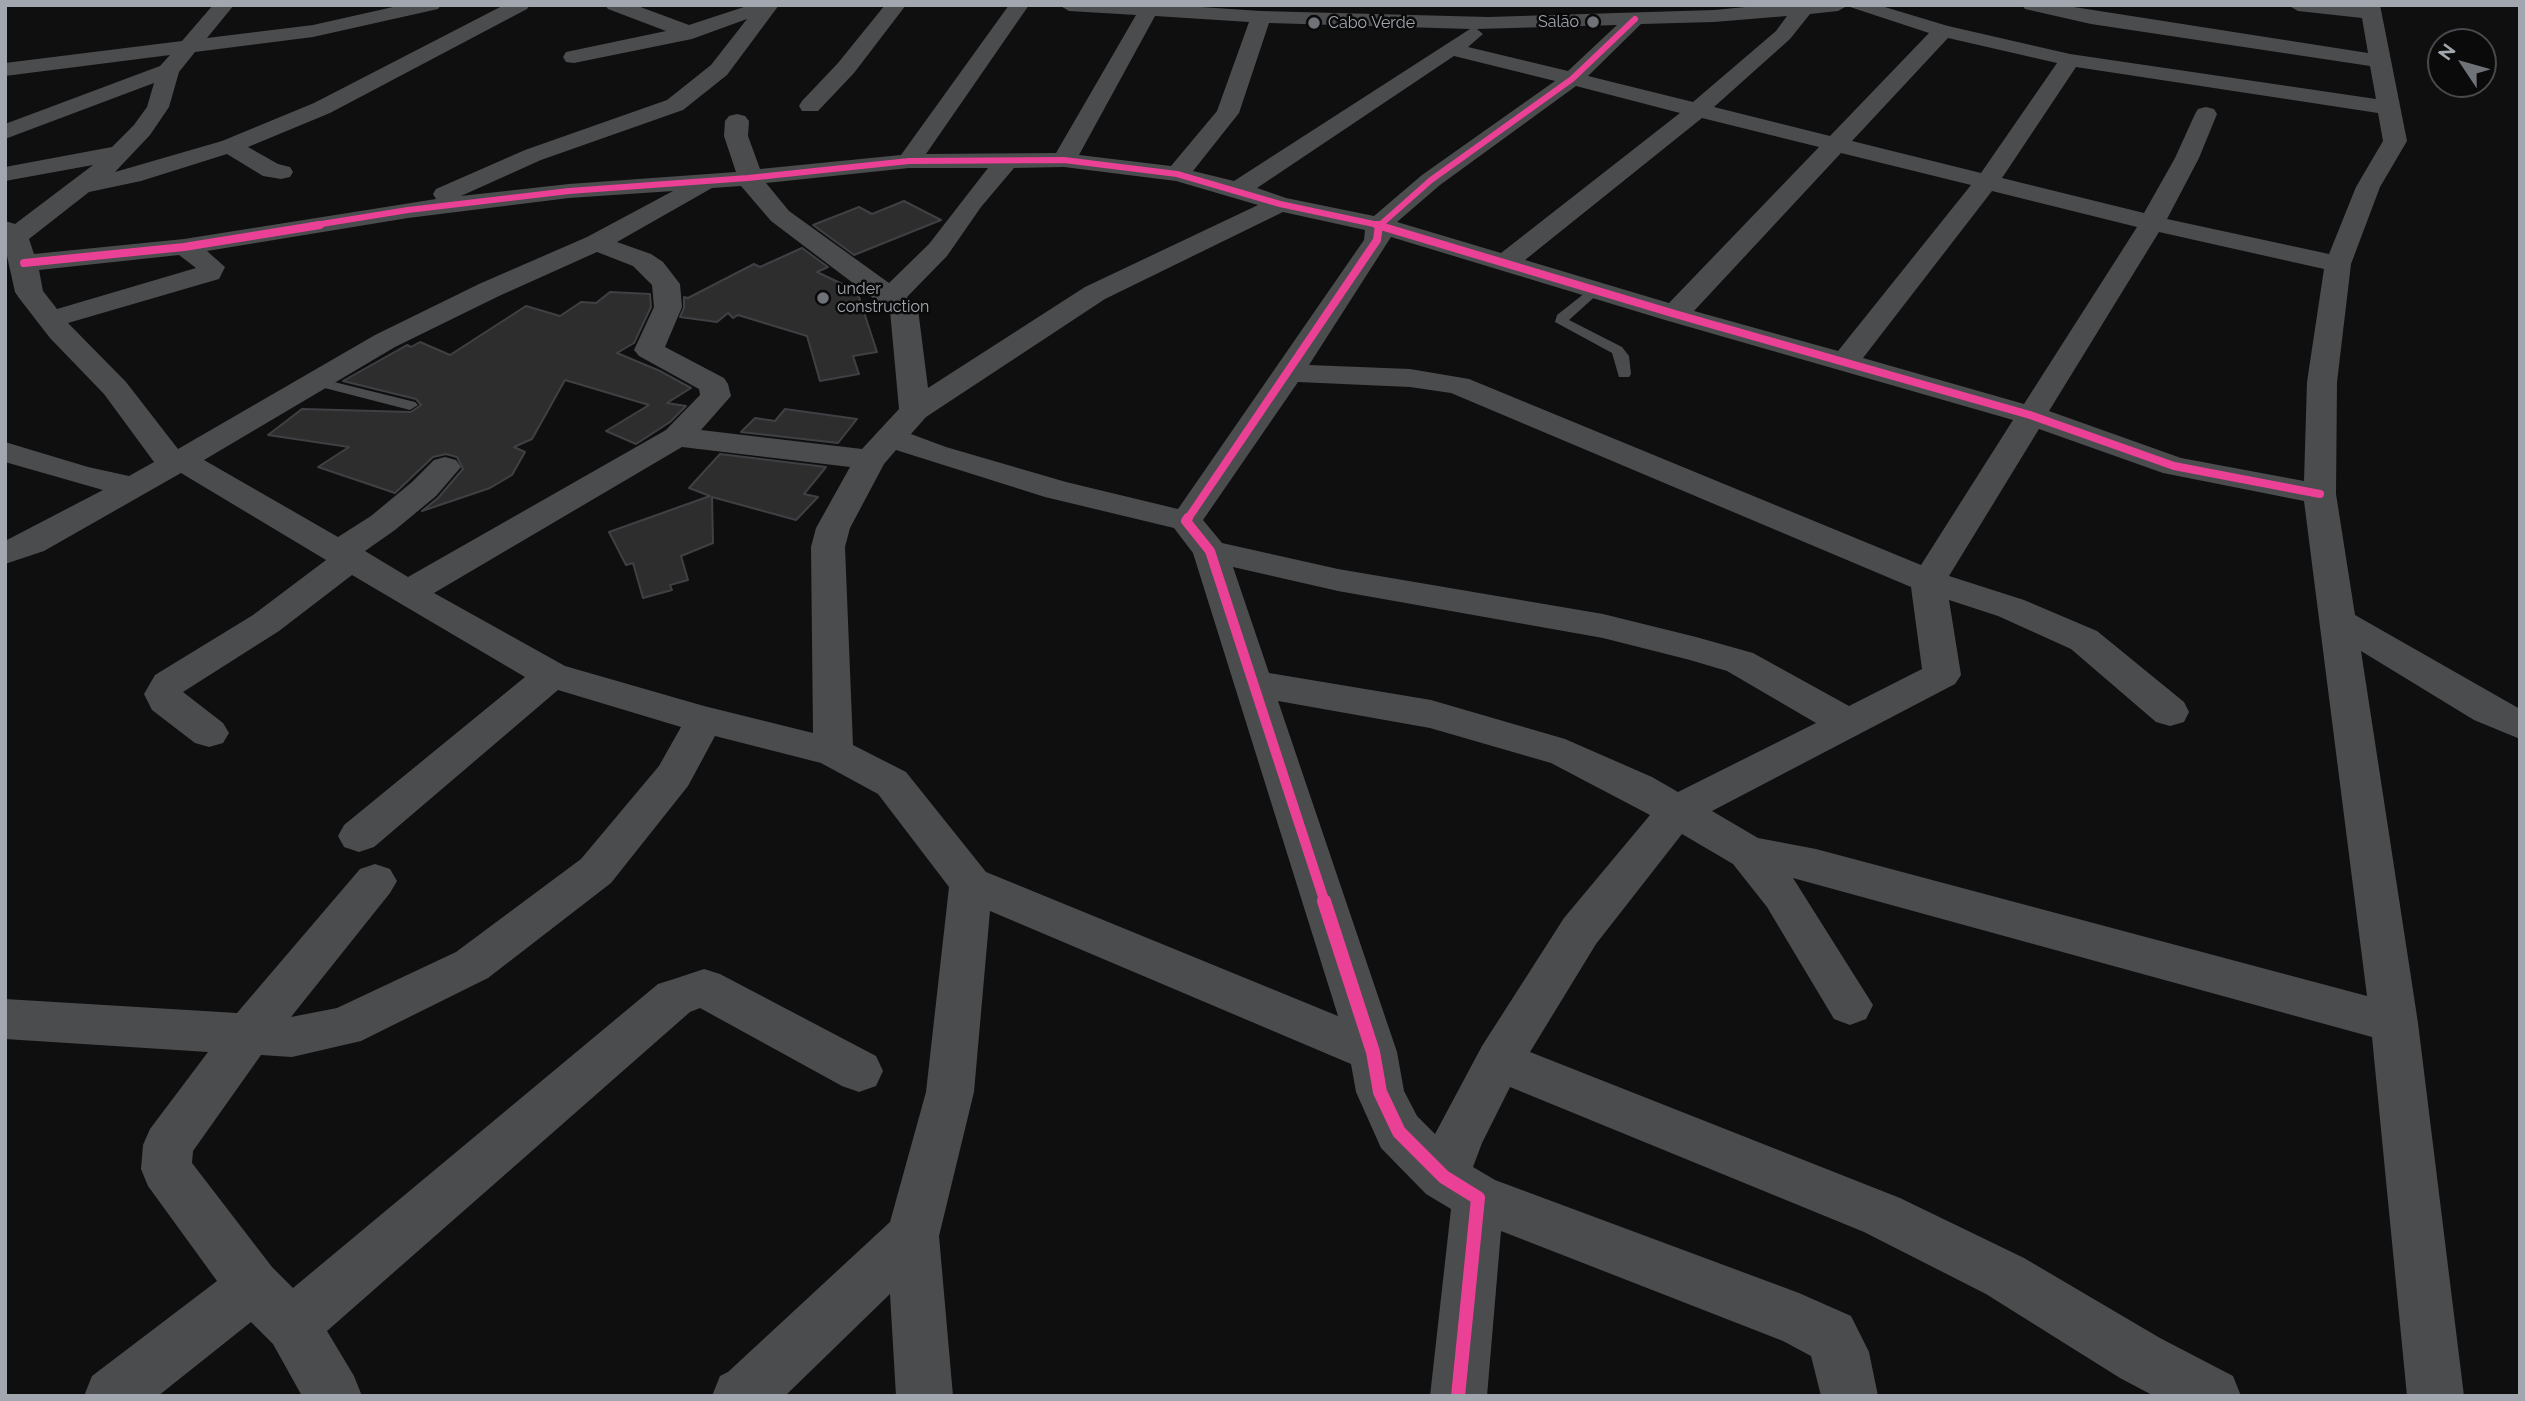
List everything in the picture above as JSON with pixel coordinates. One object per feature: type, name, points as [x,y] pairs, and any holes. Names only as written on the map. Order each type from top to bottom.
[{"type":"street","points":[[15,243],[78,187],[106,167],[142,130],[159,107],[168,71],[224,5]]},
{"type":"street","points":[[5,70],[324,29],[430,5]]},
{"type":"street","points":[[78,187],[132,176],[230,146],[322,108],[520,5]]},
{"type":"street","points":[[615,5],[689,32],[737,44]]},
{"type":"street","points":[[574,57],[689,32],[769,5]]},
{"type":"street","points":[[408,210],[533,155],[675,106],[719,70],[769,5]]},
{"type":"street","points":[[810,106],[846,68],[896,5]]},
{"type":"street","points":[[909,161],[1019,5]]},
{"type":"street","points":[[1069,5],[1261,17],[1486,14],[1635,19],[1839,5]]},
{"type":"street","points":[[1856,5],[1943,31],[2070,60],[2389,108]]},
{"type":"street","points":[[2032,5],[2091,18],[2378,61]]},
{"type":"street","points":[[2298,5],[2370,9],[2395,141],[2368,187],[2338,264],[2322,382],[2320,494],[2394,1023],[2436,1396]]},
{"type":"street","points":[[1507,262],[1699,109],[1783,34],[1803,9]]},
{"type":"street","points":[[1064,160],[1149,10]]},
{"type":"street","points":[[1238,190],[1356,109],[1452,49],[1486,14]]},
{"type":"street","points":[[1177,174],[1228,113],[1261,17]]},
{"type":"street","points":[[1635,19],[1572,79],[1431,180],[1379,225],[1377,240],[1289,373],[1198,536],[1254,684],[1373,1052],[1380,1092],[1399,1132],[1461,1187],[1798,1320],[1830,1336],[1841,1352],[1850,1396]]},
{"type":"street","points":[[1675,314],[1943,31]]},
{"type":"street","points":[[1452,49],[1988,180],[2152,223],[2338,264]]},
{"type":"street","points":[[1846,361],[1988,180],[2070,60]]},
{"type":"street","points":[[5,132],[168,71]]},
{"type":"street","points":[[1458,1396],[1461,1187],[1459,1137],[1499,1061],[1580,931],[1677,811],[1942,675],[1928,581],[2152,223],[2187,158],[2206,114]]},
{"type":"street","points":[[737,121],[736,136],[748,168],[748,178],[780,216],[904,309],[907,319],[892,436]]},
{"type":"street","points":[[230,146],[272,171],[281,172]]},
{"type":"street","points":[[5,174],[120,153]]},
{"type":"street","points":[[891,297],[938,250],[1007,159]]},
{"type":"street","points":[[15,243],[184,247],[408,210],[569,191],[748,178],[909,161],[1064,160],[1177,174],[1280,204],[1379,225],[1675,314],[2031,415],[2174,466],[2320,494]]},
{"type":"street","points":[[5,573],[19,548],[181,460],[314,381],[420,324],[596,243],[678,200],[709,180]]},
{"type":"street","points":[[833,752],[828,547],[834,528],[892,436],[1095,293],[1280,204]]},
{"type":"street","points":[[15,243],[17,298],[52,319],[60,332],[116,388],[165,455],[181,460],[552,675],[704,720],[833,752],[891,783],[971,884],[1373,1052]]},
{"type":"street","points":[[409,592],[677,437],[716,396],[713,384],[649,350],[668,307],[666,284],[653,268],[642,260],[596,243]]},
{"type":"street","points":[[52,319],[209,273],[212,267],[184,247]]},
{"type":"street","points":[[1289,373],[1410,378],[1458,385],[1928,581],[2011,608],[2084,640],[2170,712]]},
{"type":"street","points":[[677,437],[892,436],[936,454],[1338,580],[1603,626],[1696,649],[1740,663],[1849,724]]},
{"type":"street","points":[[5,452],[81,475],[132,486]]},
{"type":"street","points":[[209,733],[166,701],[163,694],[168,684],[266,622],[424,489],[445,467]]},
{"type":"street","points":[[2339,621],[2488,710],[2520,724]]},
{"type":"street","points":[[359,836],[552,675]]},
{"type":"street","points":[[1254,684],[1431,714],[1565,754],[1638,788],[1748,852],[1829,870],[2394,1023]]},
{"type":"street","points":[[5,1019],[292,1037],[344,1027],[472,965],[596,871],[674,776],[704,720]]},
{"type":"street","points":[[1748,852],[1782,895],[1850,1005]]},
{"type":"street","points":[[334,1396],[292,1325],[253,1286],[166,1168],[168,1145],[248,1035],[375,881]]},
{"type":"street","points":[[925,1396],[913,1236],[950,1092],[971,884]]},
{"type":"street","points":[[292,1325],[674,998],[704,988],[859,1071]]},
{"type":"street","points":[[1499,1061],[1882,1216],[2005,1276],[2140,1357],[2213,1396]]},
{"type":"street","points":[[740,1396],[748,1392],[913,1236]]},
{"type":"street","points":[[112,1396],[253,1286]]},
{"type":"lane","points":[[1595,289],[1562,318],[1562,322],[1617,350],[1622,356],[1624,374]]},
{"type":"lane","points":[[314,381],[411,405]]},
{"type":"building","points":[[904,201],[941,220],[854,255],[813,225],[859,207],[872,214]]},
{"type":"building","points":[[802,248],[828,267],[817,272],[857,291],[877,352],[853,356],[859,374],[820,381],[807,336],[738,315],[733,318],[728,313],[717,322],[680,317],[684,308],[684,297],[688,298],[754,264],[760,267]]},
{"type":"building","points":[[610,292],[650,294],[651,307],[634,343],[617,353],[660,371],[691,388],[667,403],[686,406],[670,422],[636,444],[606,431],[649,405],[565,380],[532,439],[514,447],[525,452],[512,475],[490,488],[422,511],[438,498],[463,469],[457,457],[446,454],[433,457],[395,493],[318,467],[349,447],[268,435],[302,409],[411,412],[421,405],[416,399],[343,381],[407,345],[411,347],[420,342],[450,355],[526,306],[560,316],[581,302],[596,303]]},
{"type":"building","points":[[785,409],[857,419],[838,443],[741,432],[755,418],[775,421]]},
{"type":"building","points":[[720,454],[826,467],[804,494],[818,497],[796,520],[712,497],[713,543],[681,556],[688,580],[670,585],[672,590],[643,598],[633,563],[626,565],[609,532],[710,496],[689,488]]},
{"type":"cycle path","points":[[1458,1396],[1478,1198],[1444,1177],[1399,1132],[1380,1092],[1373,1052],[1210,551],[1186,521],[1377,240],[1379,225],[1431,180],[1572,79],[1635,19]]},
{"type":"cycle path","points":[[24,263],[184,247],[408,210],[569,191],[748,178],[909,161],[1064,160],[1177,174],[1280,204],[1379,225],[1675,314],[2030,415],[2174,466],[2320,494]]},
{"type":"place","name":"Salão","points":[[1593,22]]},
{"type":"place","name":"Cabo Verde","points":[[1314,23]]},
{"type":"place","name":"under construction","points":[[823,298]]}]
